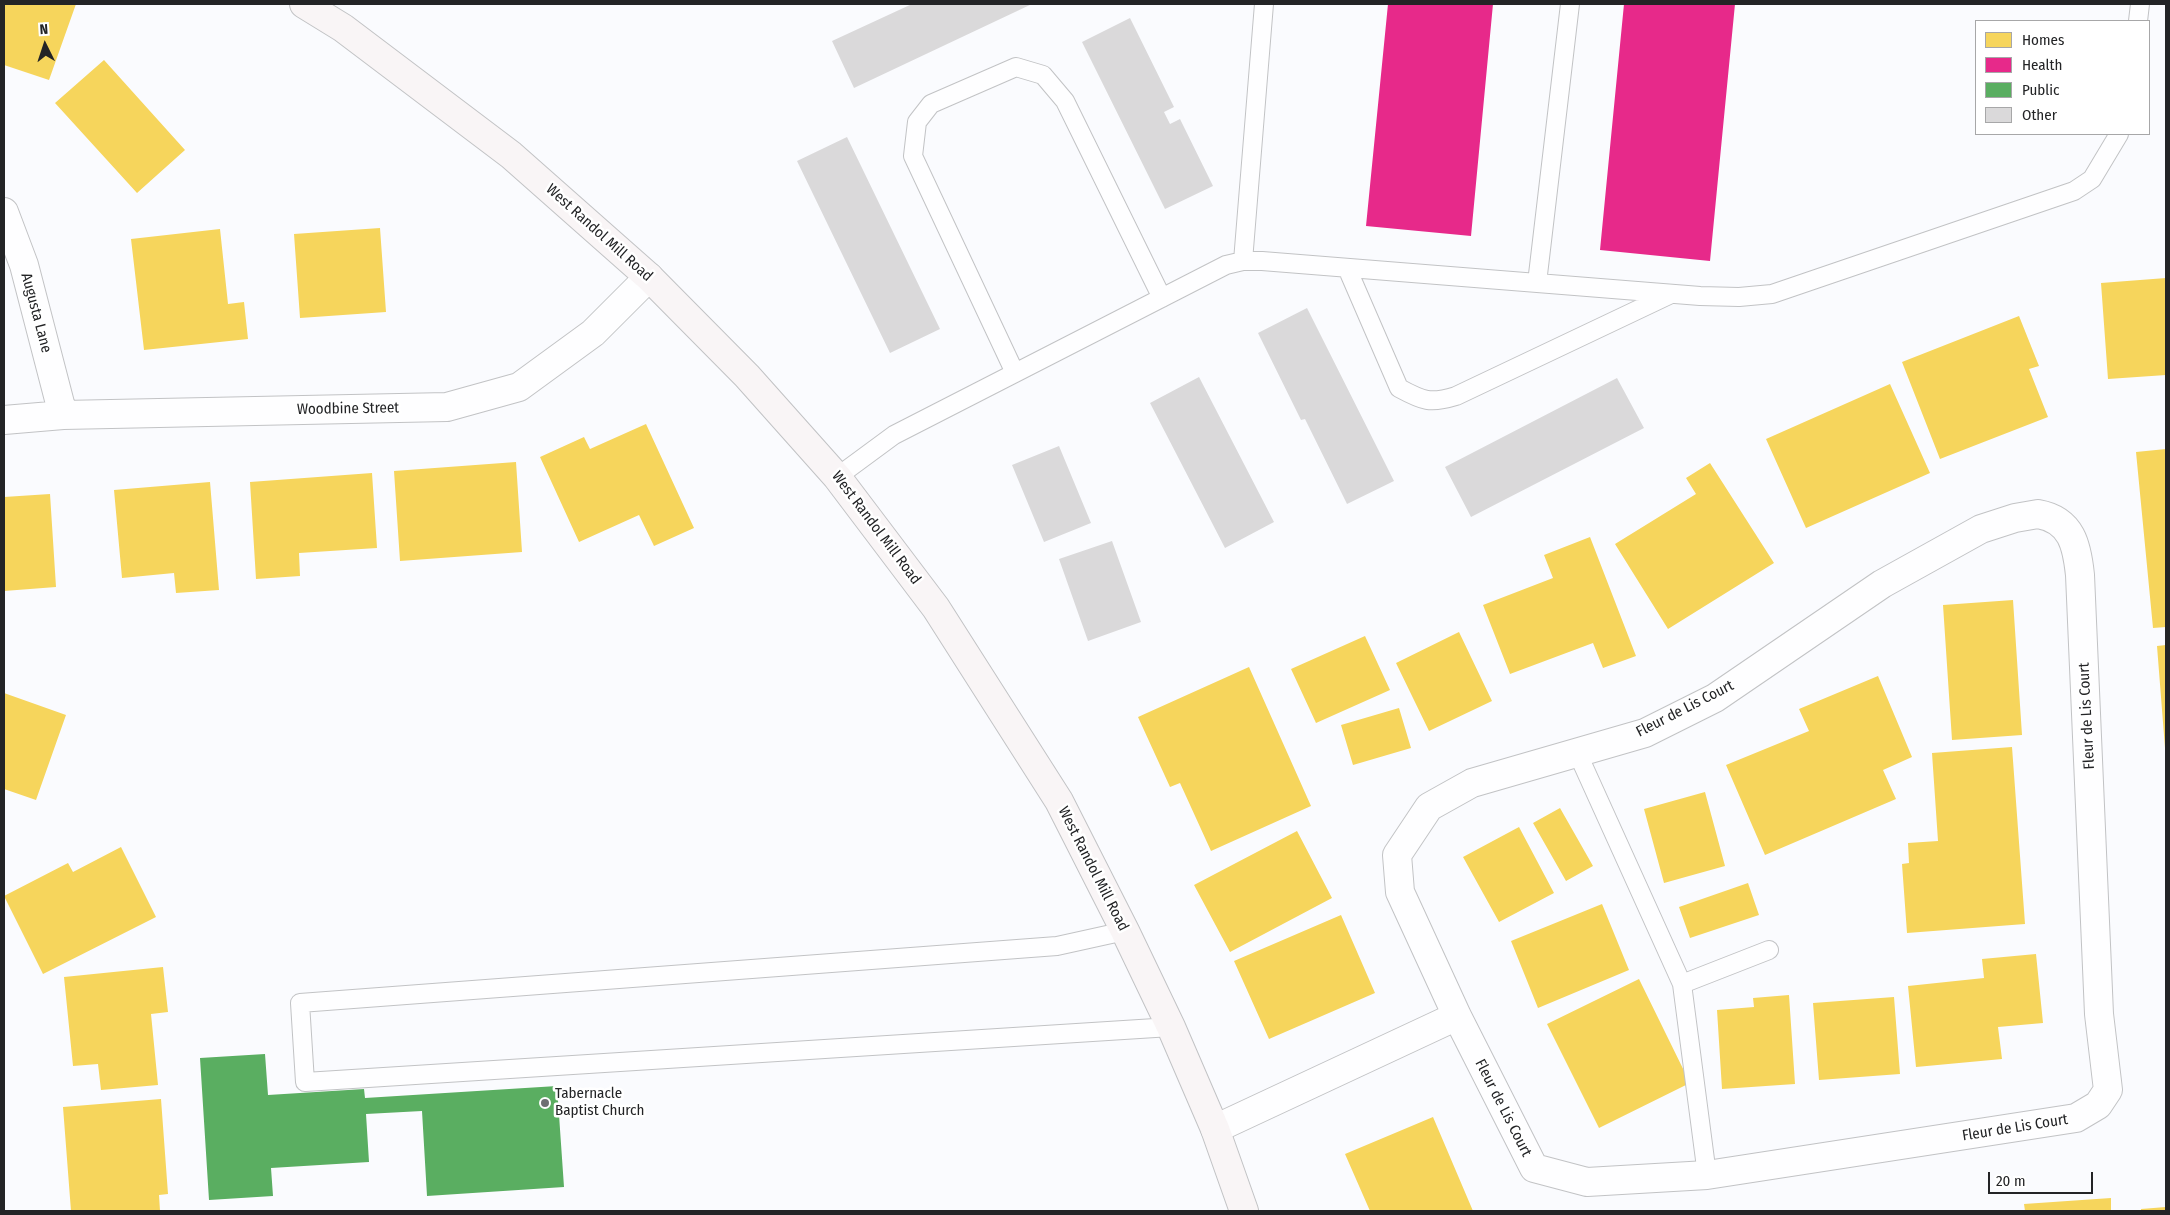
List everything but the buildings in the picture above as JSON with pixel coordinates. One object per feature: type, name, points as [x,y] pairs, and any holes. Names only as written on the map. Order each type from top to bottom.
[{"type":"main road","name":"West Randol Mill Road","points":[[304,4],[343,28],[512,156],[649,277],[747,376],[838,477],[942,616],[1058,801],[1125,931],[1171,1027],[1215,1129],[1244,1211]]},
{"type":"street","name":"Augusta Lane","points":[[4,212],[24,265],[63,415]]},
{"type":"street","name":"Woodbine Street","points":[[4,420],[63,415],[447,407],[519,387],[593,333],[649,277]]},
{"type":"street","name":"Fleur de Lis Court","points":[[2038,514],[2050,516],[2070,532],[2078,554],[2080,575],[2099,1014],[2108,1090],[2098,1105],[2076,1118],[1707,1175],[1587,1182],[1534,1168],[1458,1016],[1400,892],[1397,856],[1429,807],[1472,783],[1644,733],[1715,698],[1882,584],[1981,529],[2015,518],[2038,514]]},
{"type":"street","points":[[1215,1129],[1458,1016]]},
{"type":"lane","points":[[1243,261],[1264,4]]},
{"type":"lane","points":[[1537,283],[1570,4]]},
{"type":"lane","points":[[2138,20],[2140,4]]},
{"type":"lane","points":[[1015,373],[913,156],[917,122],[932,104],[1016,67],[1044,75],[1065,102],[1162,298]]},
{"type":"lane","points":[[838,477],[894,435],[1226,265],[1243,261],[1672,294],[1739,297],[1772,294],[2074,191],[2092,179],[2119,135]]},
{"type":"lane","points":[[1347,268],[1399,388],[1415,397],[1436,402],[1456,396],[1672,294]]},
{"type":"lane","points":[[1577,752],[1682,984],[1707,1175]]},
{"type":"lane","points":[[1125,931],[1057,946],[300,1003],[305,1082],[1171,1027]]},
{"type":"lane","points":[[1682,984],[1769,950]]},
{"type":"place","name":"Tabernacle Baptist Church","points":[[545,1103]]}]
